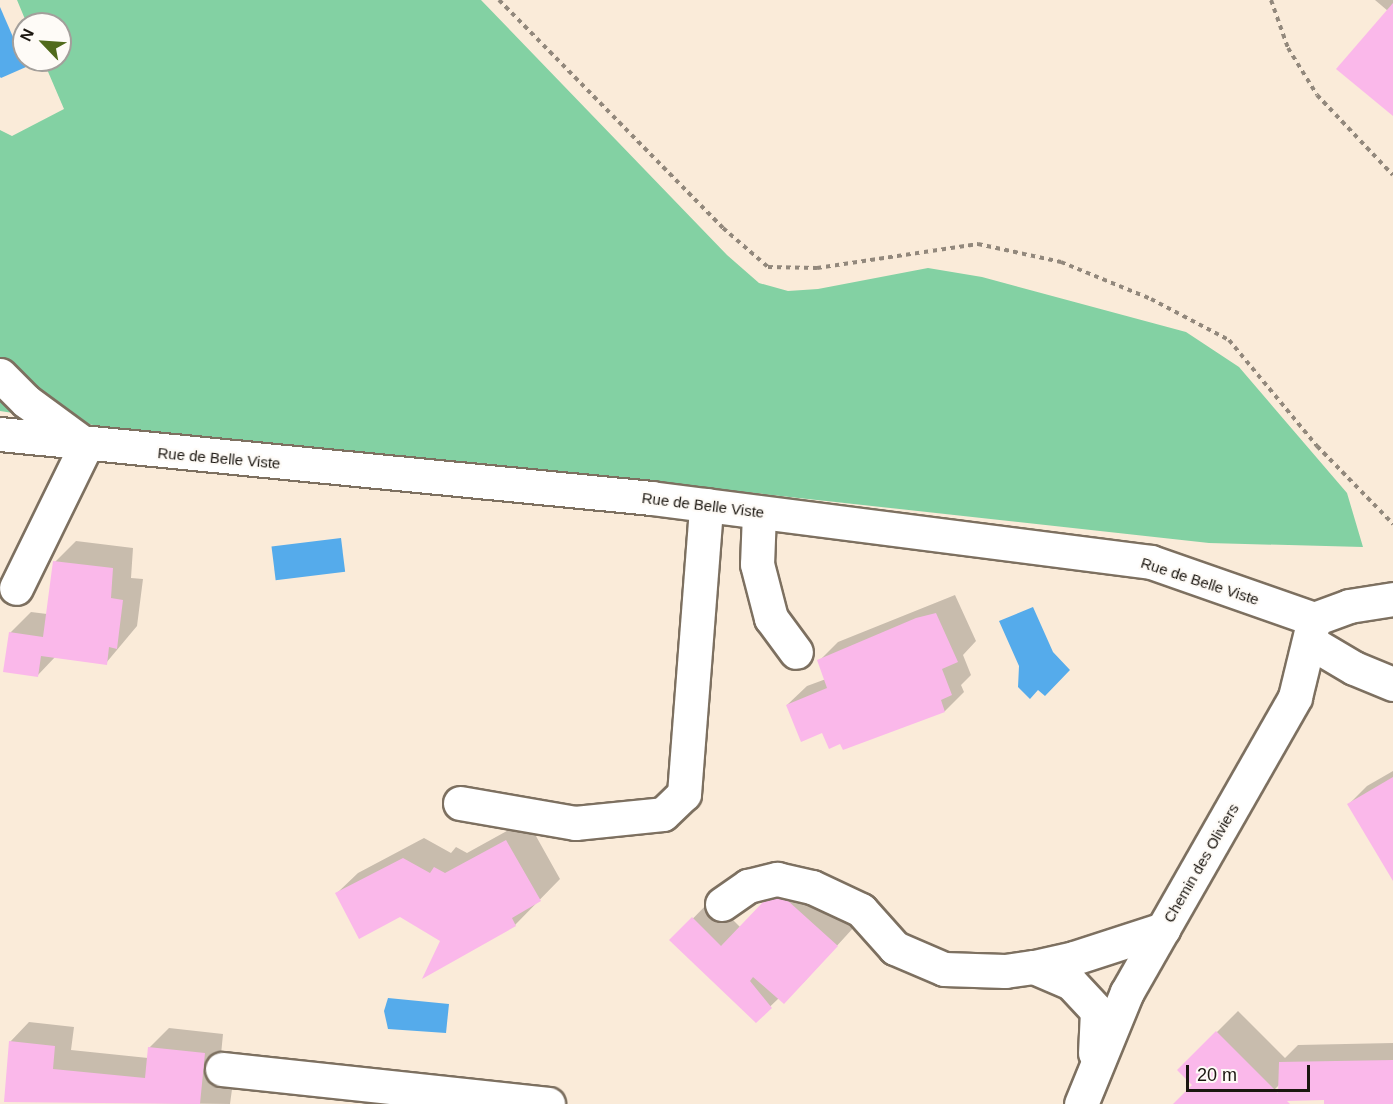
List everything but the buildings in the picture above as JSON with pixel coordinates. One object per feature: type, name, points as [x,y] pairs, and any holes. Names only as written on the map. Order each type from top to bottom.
[{"type":"street","points":[[0,375],[26,401],[86,445],[16,588]]},
{"type":"street","name":"Rue de Belle Viste","points":[[0,434],[86,445],[706,506],[1151,562],[1312,631],[1354,668],[1393,684]]},
{"type":"street","points":[[460,803],[575,823],[663,814],[684,794],[706,506]]},
{"type":"street","points":[[759,513],[757,564],[765,597],[771,618],[796,652]]},
{"type":"street","points":[[1312,631],[1349,606],[1393,599]]},
{"type":"street","name":"Chemin des Oliviers","points":[[1081,1104],[1127,992],[1295,697],[1312,631]]},
{"type":"street","points":[[722,904],[748,886],[777,879],[812,887],[861,910],[895,948],[944,969],[1005,971],[1034,967],[1074,958],[1163,929]]},
{"type":"street","points":[[1034,967],[1071,983],[1097,1011],[1095,1070]]},
{"type":"street","points":[[222,1069],[548,1104]]},
{"type":"path","points":[[499,0],[723,228],[768,267],[817,268],[978,244],[1061,262],[1151,299],[1229,340],[1317,446],[1393,524]]},
{"type":"path","points":[[1271,0],[1288,48],[1317,94],[1393,175]]},
{"type":"green space","points":[[17,0],[481,0],[727,255],[759,283],[788,291],[818,289],[928,268],[982,277],[1186,332],[1239,367],[1347,493],[1363,547],[1209,543],[481,463],[180,438],[0,411],[0,130],[12,136],[64,109],[48,72],[72,72],[72,12],[22,12]]},
{"type":"water","points":[[0,7],[12,35],[12,72],[15,72],[0,77]]},
{"type":"water","points":[[341,538],[345,572],[276,580],[272,547]]},
{"type":"water","points":[[1033,607],[1053,652],[1070,670],[1045,696],[1038,690],[1030,699],[1018,687],[1019,666],[999,621]]},
{"type":"water","points":[[388,998],[449,1004],[446,1033],[388,1029],[384,1011]]}]
